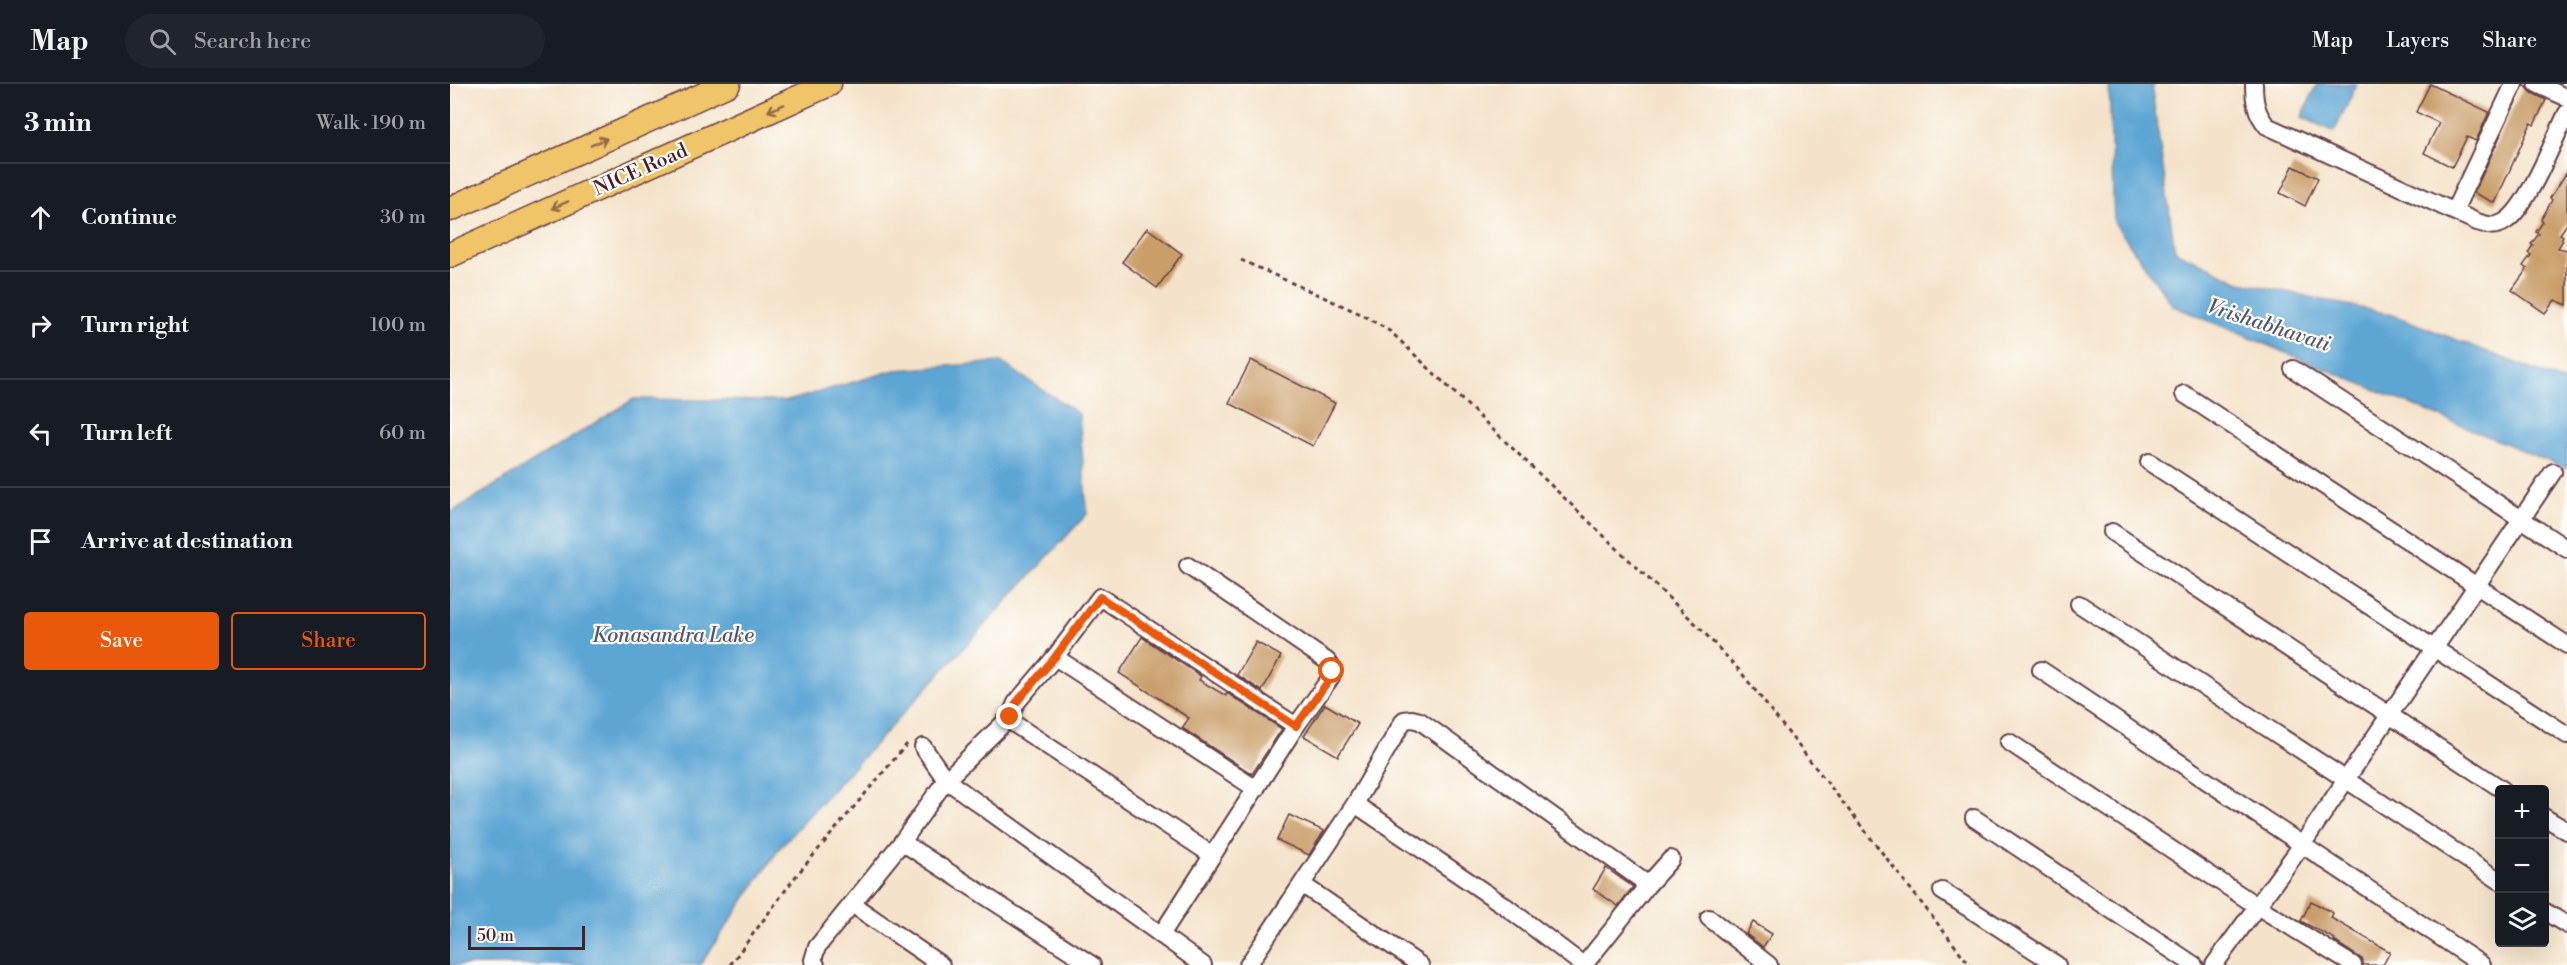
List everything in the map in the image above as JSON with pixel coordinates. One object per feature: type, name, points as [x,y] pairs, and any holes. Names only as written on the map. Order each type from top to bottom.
[{"type":"highway","name":"NICE Road","points":[[450,209],[728,84]]},
{"type":"highway","name":"NICE Road","points":[[450,255],[829,84]]},
{"type":"street","points":[[2254,84],[2255,106],[2259,117],[2267,126],[2477,222],[2495,226],[2515,214],[2521,207],[2567,113]]},
{"type":"street","points":[[2454,211],[2514,84]]},
{"type":"street","points":[[2537,84],[2567,98]]},
{"type":"street","points":[[2293,369],[2567,549]]},
{"type":"street","points":[[2184,394],[2567,645]]},
{"type":"street","points":[[2149,462],[2567,735]]},
{"type":"street","points":[[2216,964],[2302,845],[2553,472]]},
{"type":"street","points":[[2112,532],[2497,785]]},
{"type":"street","points":[[1161,935],[1296,726],[1331,677],[1331,666],[1188,566]]},
{"type":"street","points":[[816,965],[813,960],[817,947],[902,842],[946,780],[1010,717],[1016,703],[1055,657],[1100,597],[1296,726]]},
{"type":"street","points":[[2079,604],[2495,878]]},
{"type":"street","points":[[1055,657],[1256,789]]},
{"type":"street","points":[[2041,670],[2482,965]]},
{"type":"street","points":[[1010,717],[1013,723],[1212,855]]},
{"type":"street","points":[[1248,965],[1355,804],[1404,720],[1420,721],[1643,880],[1645,888]]},
{"type":"street","points":[[2009,742],[2257,906],[2353,965]]},
{"type":"street","points":[[923,747],[946,780],[1203,965]]},
{"type":"street","points":[[1355,804],[1505,906],[1584,965],[1671,859]]},
{"type":"street","points":[[1974,818],[2194,965]]},
{"type":"street","points":[[2549,819],[2567,831]]},
{"type":"street","points":[[902,842],[1092,965]]},
{"type":"street","points":[[1303,885],[1420,965]]},
{"type":"street","points":[[1942,891],[2057,965]]},
{"type":"street","points":[[852,904],[942,965]]},
{"type":"street","points":[[2549,913],[2567,925]]},
{"type":"street","points":[[1709,918],[1769,965]]},
{"type":"path","points":[[1241,260],[1363,315],[1391,332],[1696,625],[1740,671],[1970,965]]},
{"type":"path","points":[[730,965],[796,876],[907,744],[912,742],[923,747]]},
{"type":"water","name":"Vrishabhavati","points":[[2109,84],[2154,84],[2152,91],[2175,251],[2240,282],[2393,315],[2567,383],[2567,469],[2173,306],[2114,222]]},
{"type":"water","points":[[2317,84],[2357,84],[2334,132],[2302,117]]},
{"type":"water","name":"Konasandra Lake","points":[[1001,362],[1079,414],[1087,514],[781,846],[700,965],[450,965],[450,513],[634,399],[788,401],[895,370]]},
{"type":"building","points":[[2430,84],[2489,112],[2476,141],[2467,137],[2452,167],[2424,153],[2439,123],[2416,112]]},
{"type":"building","points":[[2524,84],[2532,93],[2546,100],[2534,125],[2531,123],[2495,203],[2474,193]]},
{"type":"building","points":[[2293,166],[2318,178],[2305,206],[2280,193]]},
{"type":"building","points":[[2567,172],[2567,224],[2560,234],[2563,240],[2558,248],[2567,250],[2567,305],[2555,300],[2545,313],[2512,290],[2527,269],[2523,266],[2531,255],[2528,253],[2533,245],[2531,244],[2539,234],[2536,232],[2543,222],[2541,220],[2552,200],[2550,198]]},
{"type":"building","points":[[1147,228],[1182,254],[1157,288],[1122,262]]},
{"type":"building","points":[[1251,360],[1335,403],[1313,446],[1229,403]]},
{"type":"building","points":[[1142,637],[1201,676],[1199,680],[1226,696],[1227,693],[1282,729],[1252,774],[1182,728],[1189,718],[1119,673]]},
{"type":"building","points":[[1256,642],[1281,656],[1262,691],[1237,675]]},
{"type":"building","points":[[1325,704],[1358,724],[1338,756],[1304,736]]},
{"type":"building","points":[[1289,815],[1324,831],[1309,855],[1277,840]]},
{"type":"building","points":[[1606,868],[1633,887],[1618,906],[1593,889]]},
{"type":"building","points":[[2311,901],[2333,913],[2331,918],[2390,952],[2383,965],[2363,965],[2363,960],[2334,941],[2335,939],[2301,921]]},
{"type":"building","points":[[1753,922],[1772,934],[1763,947],[1746,934]]},
{"type":"route","points":[[1010,717],[1016,703],[1055,657],[1100,597],[1296,726],[1331,677],[1332,671]]}]
